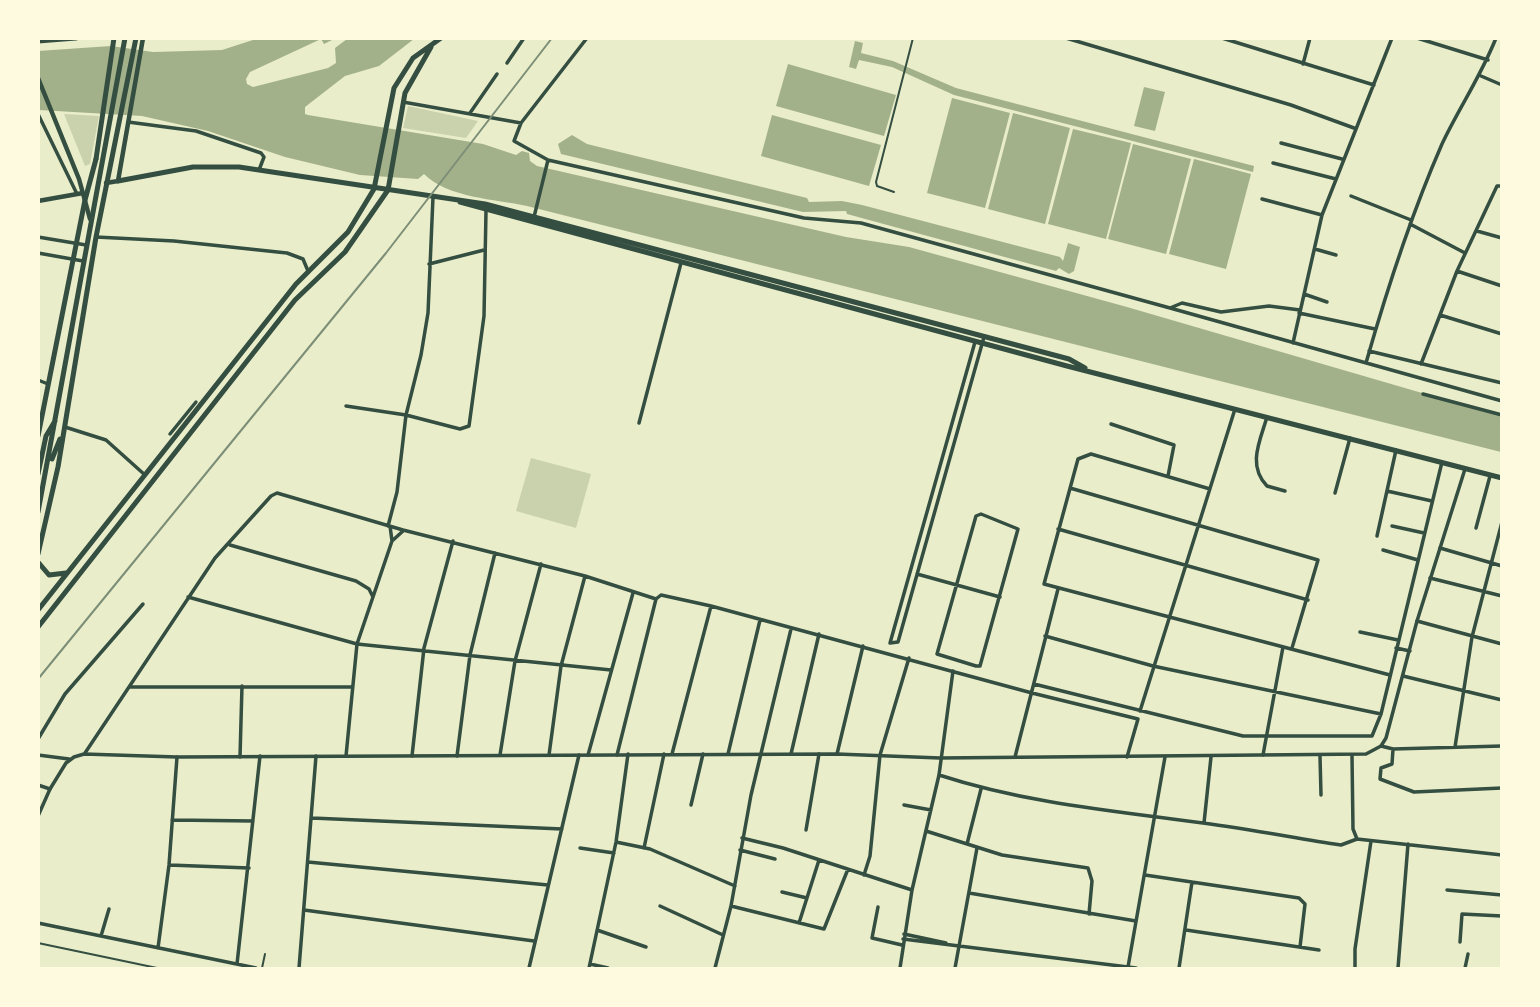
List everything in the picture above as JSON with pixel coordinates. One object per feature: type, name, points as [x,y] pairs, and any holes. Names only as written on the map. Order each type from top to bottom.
[{"type":"main road","points":[[38,41],[76,38]]},
{"type":"main road","points":[[118,181],[143,38]]},
{"type":"main road","points":[[38,610],[178,430],[308,273],[338,245],[374,189],[386,124],[400,76],[416,54],[431,47],[441,38]]},
{"type":"main road","points":[[39,511],[49,467],[90,219],[125,39]]},
{"type":"main road","points":[[38,436],[42,404],[50,385],[85,200],[96,159],[114,40]]},
{"type":"main road","points":[[38,554],[57,476],[96,237],[136,40]]},
{"type":"main road","points":[[38,627],[295,300],[345,252],[388,190],[407,88],[431,47]]},
{"type":"main road","points":[[38,78],[90,219]]},
{"type":"main road","points":[[96,159],[99,179]]},
{"type":"main road","points":[[106,183],[193,167],[259,170],[485,204],[534,216],[681,263],[868,309]]},
{"type":"main road","points":[[38,201],[80,193]]},
{"type":"main road","points":[[460,202],[976,338],[1069,359],[1087,369],[1502,478]]},
{"type":"main road","points":[[38,474],[46,436],[55,419]]},
{"type":"main road","points":[[49,467],[63,429]]},
{"type":"main road","points":[[38,562],[45,572],[53,576],[70,570]]},
{"type":"street","points":[[507,63],[524,38]]},
{"type":"street","points":[[587,38],[521,123],[515,144],[547,162],[804,218],[861,223],[1502,401]]},
{"type":"street","points":[[1066,38],[1291,105],[1354,128]]},
{"type":"street","points":[[1222,38],[1374,85]]},
{"type":"street","points":[[1303,64],[1310,38]]},
{"type":"street","points":[[1418,38],[1488,60]]},
{"type":"street","points":[[1366,363],[1411,222],[1444,142],[1488,60],[1496,38]]},
{"type":"street","points":[[1293,343],[1322,215],[1390,39]]},
{"type":"street","points":[[470,113],[497,74]]},
{"type":"street","points":[[1480,75],[1502,85]]},
{"type":"street","points":[[403,102],[521,123]]},
{"type":"street","points":[[38,114],[80,193]]},
{"type":"street","points":[[128,120],[196,131],[261,153],[264,157],[259,170]]},
{"type":"street","points":[[1281,143],[1342,159]]},
{"type":"street","points":[[534,216],[547,162]]},
{"type":"street","points":[[1273,163],[1336,180]]},
{"type":"street","points":[[1421,363],[1457,271],[1499,186]]},
{"type":"street","points":[[1351,196],[1411,222],[1465,253]]},
{"type":"street","points":[[393,541],[389,526],[397,492],[405,415],[425,336],[433,197]]},
{"type":"street","points":[[1262,199],[1322,215]]},
{"type":"street","points":[[346,406],[405,415],[466,429],[469,425],[484,316],[486,211]]},
{"type":"street","points":[[1477,231],[1502,238]]},
{"type":"street","points":[[38,237],[86,244]]},
{"type":"street","points":[[96,237],[287,253],[303,259],[308,273]]},
{"type":"street","points":[[1315,249],[1336,256]]},
{"type":"street","points":[[429,264],[484,250]]},
{"type":"street","points":[[38,253],[83,261]]},
{"type":"street","points":[[639,423],[681,263]]},
{"type":"street","points":[[1457,271],[1502,286]]},
{"type":"street","points":[[1304,294],[1326,302]]},
{"type":"street","points":[[1170,308],[1182,303],[1221,312],[1269,306],[1375,329]]},
{"type":"street","points":[[1440,315],[1502,334]]},
{"type":"street","points":[[976,338],[890,643],[898,642],[984,340]]},
{"type":"street","points":[[1369,351],[1502,383]]},
{"type":"street","points":[[38,380],[50,385]]},
{"type":"street","points":[[1423,394],[1502,415]]},
{"type":"street","points":[[190,416],[197,402]]},
{"type":"street","points":[[1127,757],[1168,616],[1235,409]]},
{"type":"street","points":[[1267,416],[1255,459],[1256,468],[1267,486],[1285,491]]},
{"type":"street","points":[[1111,424],[1174,445],[1168,475]]},
{"type":"street","points":[[63,429],[106,440],[125,453],[145,475]]},
{"type":"street","points":[[170,435],[178,430]]},
{"type":"street","points":[[1335,493],[1350,438]]},
{"type":"street","points":[[1377,536],[1396,450]]},
{"type":"street","points":[[1210,489],[1090,454],[1077,460],[1044,582],[1046,586],[1390,676]]},
{"type":"street","points":[[617,755],[656,599],[661,595],[953,671],[1228,733],[1264,739],[1369,737],[1381,714],[1442,463]]},
{"type":"street","points":[[1381,746],[1465,469]]},
{"type":"street","points":[[1476,528],[1490,475]]},
{"type":"street","points":[[1070,488],[1319,561],[1292,649]]},
{"type":"street","points":[[1387,491],[1432,501]]},
{"type":"street","points":[[84,754],[188,597],[229,545],[271,496],[277,493],[389,526],[584,576],[656,599]]},
{"type":"street","points":[[981,514],[1017,527],[1000,597],[980,666],[938,656],[976,516],[981,514]]},
{"type":"street","points":[[1455,747],[1472,637],[1501,525]]},
{"type":"street","points":[[1392,526],[1424,534]]},
{"type":"street","points":[[1058,529],[1308,600]]},
{"type":"street","points":[[346,756],[357,644],[393,541],[404,530]]},
{"type":"street","points":[[412,756],[424,648],[453,541]]},
{"type":"street","points":[[229,545],[356,581],[369,589],[373,597]]},
{"type":"street","points":[[1439,548],[1502,566]]},
{"type":"street","points":[[1383,550],[1418,559]]},
{"type":"street","points":[[457,755],[470,654],[495,552]]},
{"type":"street","points":[[500,755],[515,661],[541,564]]},
{"type":"street","points":[[911,571],[1000,597]]},
{"type":"street","points":[[549,755],[561,666],[584,576]]},
{"type":"street","points":[[1430,578],[1502,596]]},
{"type":"street","points":[[1015,758],[1058,589]]},
{"type":"street","points":[[588,755],[633,593]]},
{"type":"street","points":[[188,597],[357,644],[424,648],[515,661],[611,670]]},
{"type":"street","points":[[38,739],[65,694],[143,604]]},
{"type":"street","points":[[672,754],[711,606]]},
{"type":"street","points":[[728,754],[760,620]]},
{"type":"street","points":[[1417,621],[1502,644]]},
{"type":"street","points":[[716,968],[761,754],[792,628]]},
{"type":"street","points":[[1360,632],[1398,640]]},
{"type":"street","points":[[791,754],[819,634]]},
{"type":"street","points":[[1045,636],[1153,666],[1381,714]]},
{"type":"street","points":[[836,754],[863,646]]},
{"type":"street","points":[[1263,757],[1264,739],[1283,647]]},
{"type":"street","points":[[1396,648],[1410,651]]},
{"type":"street","points":[[864,875],[870,856],[880,755],[909,658]]},
{"type":"street","points":[[901,968],[902,945],[912,890],[939,775],[953,671]]},
{"type":"street","points":[[1403,676],[1502,700]]},
{"type":"street","points":[[240,757],[243,686]]},
{"type":"street","points":[[128,687],[351,687]]},
{"type":"street","points":[[1032,689],[1139,715]]},
{"type":"street","points":[[38,754],[69,759],[84,754],[177,757],[836,754],[940,758],[1263,757],[1352,756],[1381,746],[1393,749],[1502,746]]},
{"type":"street","points":[[1393,749],[1393,762],[1381,768],[1380,779],[1408,791],[1502,789]]},
{"type":"street","points":[[608,968],[589,966],[614,853],[628,754]]},
{"type":"street","points":[[645,848],[664,754]]},
{"type":"street","points":[[691,805],[703,754]]},
{"type":"street","points":[[806,830],[819,754]]},
{"type":"street","points":[[528,968],[579,755]]},
{"type":"street","points":[[237,964],[260,756]]},
{"type":"street","points":[[299,968],[316,756]]},
{"type":"street","points":[[1320,756],[1321,795]]},
{"type":"street","points":[[1352,756],[1353,829],[1357,839]]},
{"type":"street","points":[[158,948],[169,865],[177,757]]},
{"type":"street","points":[[1128,967],[1165,757]]},
{"type":"street","points":[[1204,823],[1211,757]]},
{"type":"street","points":[[38,816],[50,789],[69,759]]},
{"type":"street","points":[[939,775],[981,789],[1086,810],[1204,823],[1341,845],[1357,839],[1502,855]]},
{"type":"street","points":[[38,785],[50,789]]},
{"type":"street","points":[[967,844],[981,789]]},
{"type":"street","points":[[904,806],[931,810]]},
{"type":"street","points":[[312,818],[562,829]]},
{"type":"street","points":[[172,820],[253,821]]},
{"type":"street","points":[[926,831],[977,848],[1088,868],[1092,881],[1088,914]]},
{"type":"street","points":[[743,838],[912,890]]},
{"type":"street","points":[[1355,968],[1355,949],[1371,841]]},
{"type":"street","points":[[616,842],[645,848],[735,886]]},
{"type":"street","points":[[1398,968],[1408,844]]},
{"type":"street","points":[[580,848],[614,853]]},
{"type":"street","points":[[955,968],[977,848]]},
{"type":"street","points":[[740,850],[775,859]]},
{"type":"street","points":[[799,923],[820,860]]},
{"type":"street","points":[[308,862],[548,885]]},
{"type":"street","points":[[169,865],[249,868]]},
{"type":"street","points":[[731,906],[824,929],[848,869]]},
{"type":"street","points":[[1144,875],[1299,898],[1305,904],[1300,947]]},
{"type":"street","points":[[1179,968],[1192,882]]},
{"type":"street","points":[[1447,890],[1502,895]]},
{"type":"street","points":[[782,892],[807,898]]},
{"type":"street","points":[[969,893],[1136,921]]},
{"type":"street","points":[[660,906],[723,935]]},
{"type":"street","points":[[878,907],[872,938],[902,945]]},
{"type":"street","points":[[101,936],[108,909]]},
{"type":"street","points":[[304,910],[534,941]]},
{"type":"street","points":[[1460,942],[1463,914],[1502,916]]},
{"type":"street","points":[[38,923],[256,968]]},
{"type":"street","points":[[597,930],[646,947]]},
{"type":"street","points":[[1186,930],[1319,950]]},
{"type":"street","points":[[904,937],[1136,968]]},
{"type":"street","points":[[1465,968],[1468,954]]},
{"type":"lane","points":[[894,192],[876,185],[913,38]]},
{"type":"lane","points":[[38,943],[157,968]]},
{"type":"lane","points":[[262,968],[265,954]]},
{"type":"shaded area","points":[[256,39],[321,39],[250,72],[246,79],[247,84],[253,87],[328,68],[336,63],[335,48],[347,39],[414,39],[379,66],[345,76],[305,107],[305,114],[308,115],[483,144],[516,155],[522,151],[529,153],[530,161],[537,166],[846,237],[909,247],[1127,307],[1501,416],[1501,452],[527,206],[459,193],[434,182],[424,174],[418,179],[360,175],[285,157],[208,131],[142,116],[39,110],[38,51],[111,46],[153,52],[222,50]]},
{"type":"shaded area","points":[[321,39],[334,39],[324,44]]},
{"type":"shaded area","points":[[855,41],[863,43],[861,53],[893,61],[956,88],[1254,166],[1253,172],[954,95],[892,67],[859,60],[856,69],[849,67]]},
{"type":"shaded area","points":[[788,64],[896,95],[884,136],[776,106]]},
{"type":"shaded area","points":[[1144,87],[1165,92],[1155,131],[1134,126]]},
{"type":"shaded area","points":[[952,98],[1010,113],[985,208],[927,193]]},
{"type":"shaded area","points":[[408,106],[478,121],[466,138],[403,128]]},
{"type":"shaded area","points":[[1013,113],[1070,128],[1045,224],[988,209]]},
{"type":"shaded area","points":[[64,114],[99,116],[90,164],[85,166]]},
{"type":"shaded area","points":[[772,115],[881,145],[869,186],[761,156]]},
{"type":"shaded area","points":[[1073,129],[1131,143],[1106,239],[1048,224]]},
{"type":"shaded area","points":[[572,135],[587,144],[807,198],[809,202],[842,201],[862,205],[1060,257],[1063,261],[1068,243],[1080,247],[1074,271],[1069,274],[1059,268],[1056,271],[847,214],[846,211],[803,212],[561,154],[558,144]]},
{"type":"shaded area","points":[[1133,144],[1191,159],[1166,254],[1108,239]]},
{"type":"shaded area","points":[[1194,159],[1251,174],[1226,269],[1169,254]]},
{"type":"shaded area","points":[[531,458],[591,474],[576,528],[516,511]]},
{"type":"railway","points":[[38,679],[386,253],[552,38]]}]
